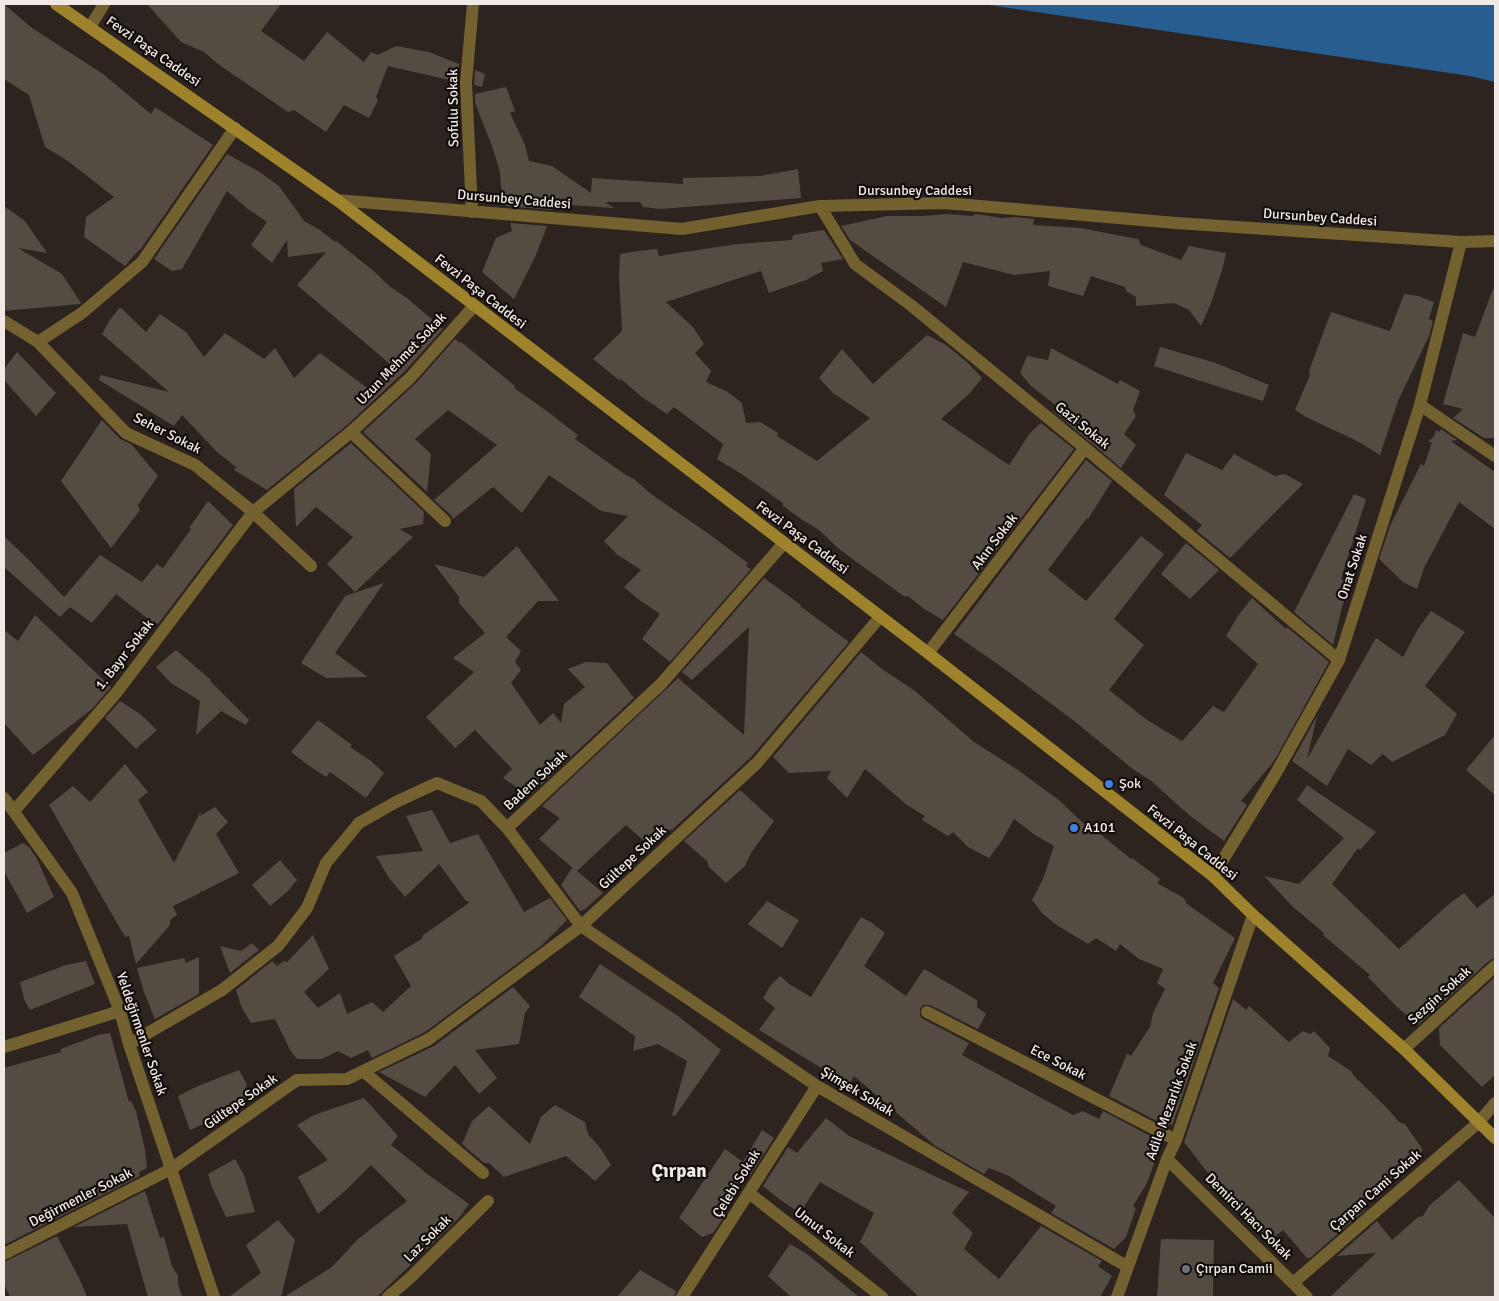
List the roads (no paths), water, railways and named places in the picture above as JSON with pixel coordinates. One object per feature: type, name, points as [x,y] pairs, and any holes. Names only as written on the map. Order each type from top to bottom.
[{"type":"main road","name":"Fevzi Paşa Caddesi","points":[[56,4],[336,200],[928,653],[1213,876],[1253,915],[1404,1049],[1495,1138]]},
{"type":"street","points":[[90,27],[104,4]]},
{"type":"street","name":"Sofulu Sokak","points":[[472,212],[466,82],[473,4]]},
{"type":"street","points":[[38,342],[82,313],[142,262],[235,128]]},
{"type":"street","name":"Dursunbey Caddesi","points":[[336,200],[682,229],[820,206],[945,203],[1176,223],[1461,242],[1495,241]]},
{"type":"street","name":"Gazi Sokak","points":[[820,206],[855,264],[912,306],[1339,660]]},
{"type":"street","name":"Onat Sokak","points":[[1213,876],[1276,773],[1339,660],[1420,404],[1461,242]]},
{"type":"street","name":"Uzun Mehmet Sokak","points":[[252,512],[351,432],[410,378],[474,306]]},
{"type":"street","name":"Seher Sokak","points":[[4,321],[38,342],[126,433],[195,465],[252,512],[311,566]]},
{"type":"street","points":[[1420,404],[1495,456]]},
{"type":"street","points":[[351,432],[445,521]]},
{"type":"street","name":"Akın Sokak","points":[[928,653],[1085,448]]},
{"type":"street","name":"1. Bayır Sokak","points":[[14,811],[117,692],[252,512]]},
{"type":"street","name":"Badem Sokak","points":[[128,1044],[222,990],[278,946],[308,908],[326,863],[358,823],[396,802],[437,783],[481,801],[507,828],[661,684],[784,543]]},
{"type":"street","name":"Gültepe Sokak","points":[[171,1169],[297,1080],[347,1079],[429,1039],[582,926],[757,763],[880,617]]},
{"type":"street","name":"Yeldeğirmenler Sokak","points":[[4,798],[72,893],[120,1011],[128,1044],[214,1297]]},
{"type":"street","name":"Şimşek Sokak","points":[[507,828],[582,926],[817,1086],[1128,1266]]},
{"type":"street","name":"Adile Mezarlık Sokak","points":[[1117,1297],[1167,1159],[1176,1140],[1253,915]]},
{"type":"street","name":"Sezgin Sokak","points":[[1404,1049],[1495,966]]},
{"type":"street","points":[[4,1047],[120,1011]]},
{"type":"street","name":"Ece Sokak","points":[[927,1012],[1176,1140]]},
{"type":"street","points":[[363,1071],[483,1173]]},
{"type":"street","name":"Çelebi Sokak","points":[[682,1297],[817,1086]]},
{"type":"street","name":"Çarpan Cami Sokak","points":[[1293,1283],[1479,1122],[1495,1103]]},
{"type":"street","name":"Demirci Hacı Sokak","points":[[1167,1159],[1307,1297]]},
{"type":"street","name":"Değirmenler Sokak","points":[[4,1254],[171,1169]]},
{"type":"street","name":"Umut Sokak","points":[[749,1192],[882,1297]]},
{"type":"street","name":"Laz Sokak","points":[[388,1297],[410,1278],[488,1201]]},
{"type":"water","points":[[982,4],[1495,4],[1495,82],[1470,76]]},
{"type":"place","name":"Şok","points":[[1109,784]]},
{"type":"place","name":"A101","points":[[1074,828]]},
{"type":"place","name":"Çırpan Camii","points":[[1186,1269]]},
{"type":"district","name":"Çırpan","points":[[679,1172]]}]
